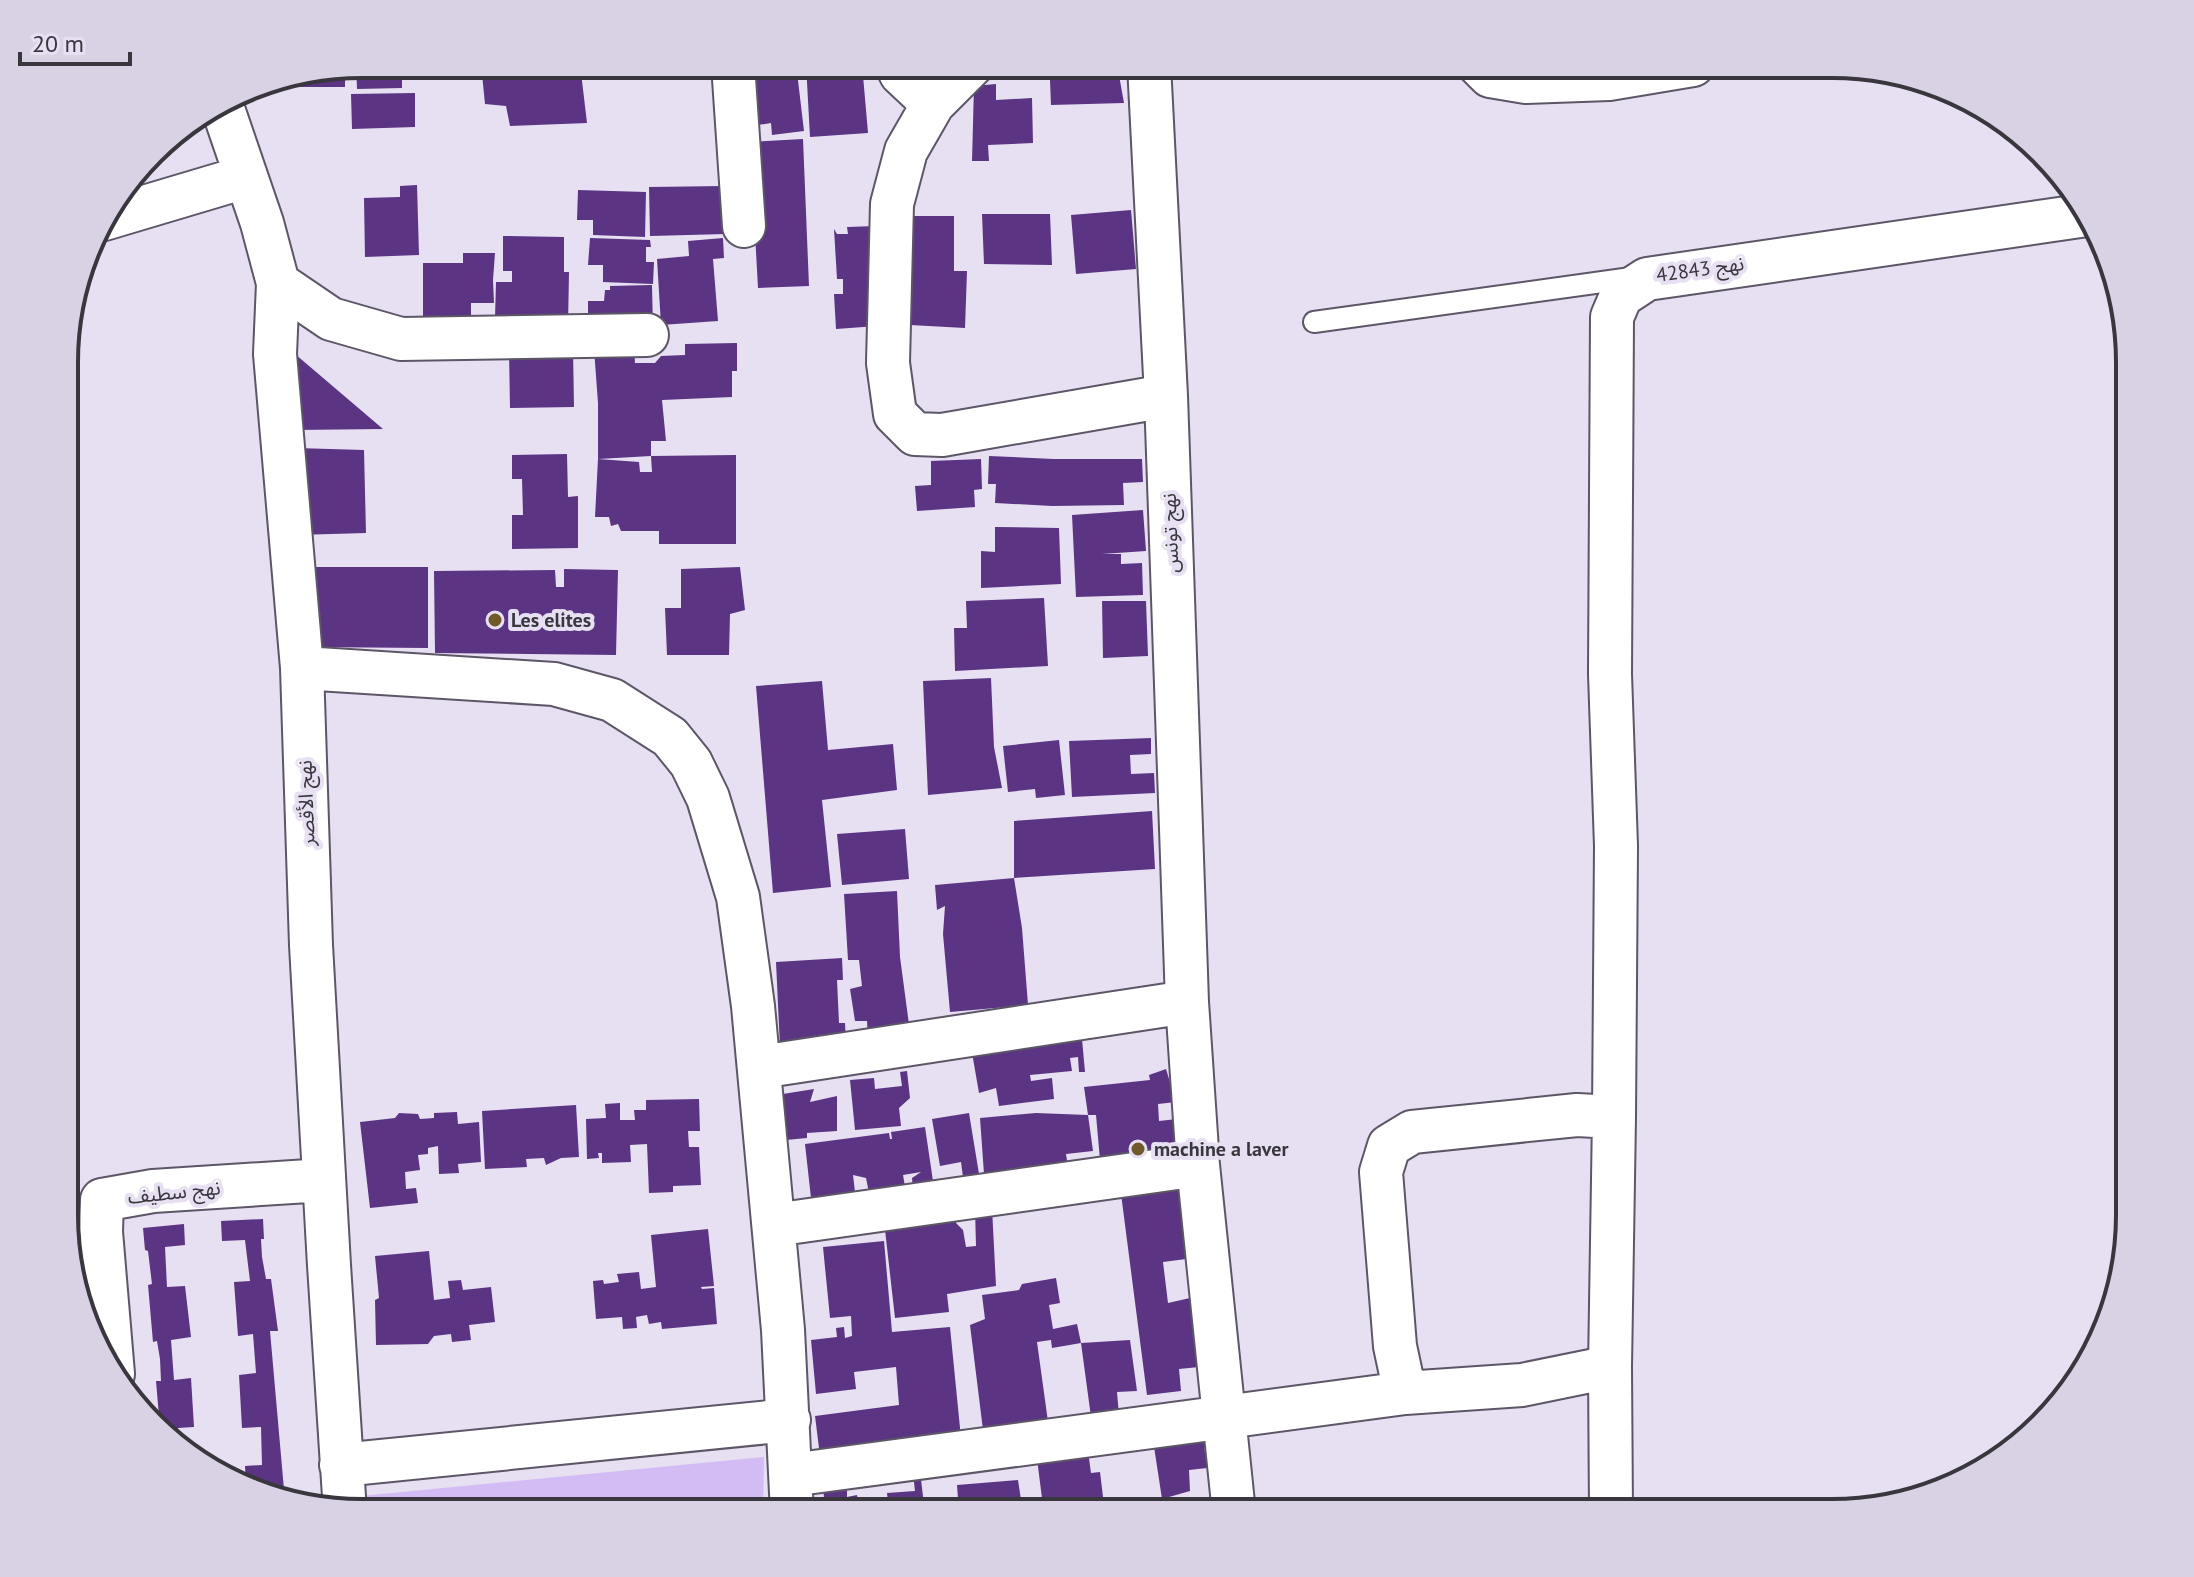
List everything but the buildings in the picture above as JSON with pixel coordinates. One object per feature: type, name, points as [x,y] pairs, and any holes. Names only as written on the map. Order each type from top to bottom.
[{"type":"street","points":[[734,78],[744,226]]},
{"type":"street","points":[[905,78],[933,104]]},
{"type":"street","points":[[959,78],[933,104],[906,151],[892,204],[888,363],[895,414],[915,434],[942,435],[1166,396]]},
{"type":"street","name":"نهج تونس","points":[[1150,78],[1166,396],[1187,1002],[1198,1165],[1233,1499]]},
{"type":"street","points":[[1502,78],[1526,82],[1615,78]]},
{"type":"street","name":"نهج الأقصر","points":[[224,114],[262,223],[278,283],[275,354],[302,668],[311,945],[344,1498]]},
{"type":"street","points":[[120,214],[245,177]]},
{"type":"street","points":[[1611,1499],[1616,846],[1610,674],[1612,317],[1621,296],[1647,279],[2076,217]]},
{"type":"street","points":[[278,283],[331,319],[401,339],[647,335]]},
{"type":"street","points":[[302,668],[554,684],[612,700],[670,737],[691,763],[708,798],[738,897],[760,1067],[789,1420],[792,1494],[1224,1416],[1405,1393],[1522,1385],[1610,1367]]},
{"type":"street","points":[[760,1067],[1187,1002]]},
{"type":"street","points":[[1405,1393],[1395,1346],[1381,1172],[1389,1146],[1412,1132],[1577,1115],[1614,1117]]},
{"type":"street","points":[[774,1225],[1198,1165]]},
{"type":"street","name":"نهج سطيف","points":[[111,1347],[101,1232],[84,1201],[153,1191],[324,1180]]},
{"type":"street","points":[[341,1465],[789,1420]]},
{"type":"lane","name":"نهج 42843","points":[[1314,322],[2076,217]]},
{"type":"shaded area","points":[[764,1457],[763,1499],[362,1499],[361,1496]]},
{"type":"place","name":"Les elites","points":[[495,620]]},
{"type":"place","name":"machine a laver","points":[[1138,1149]]}]
